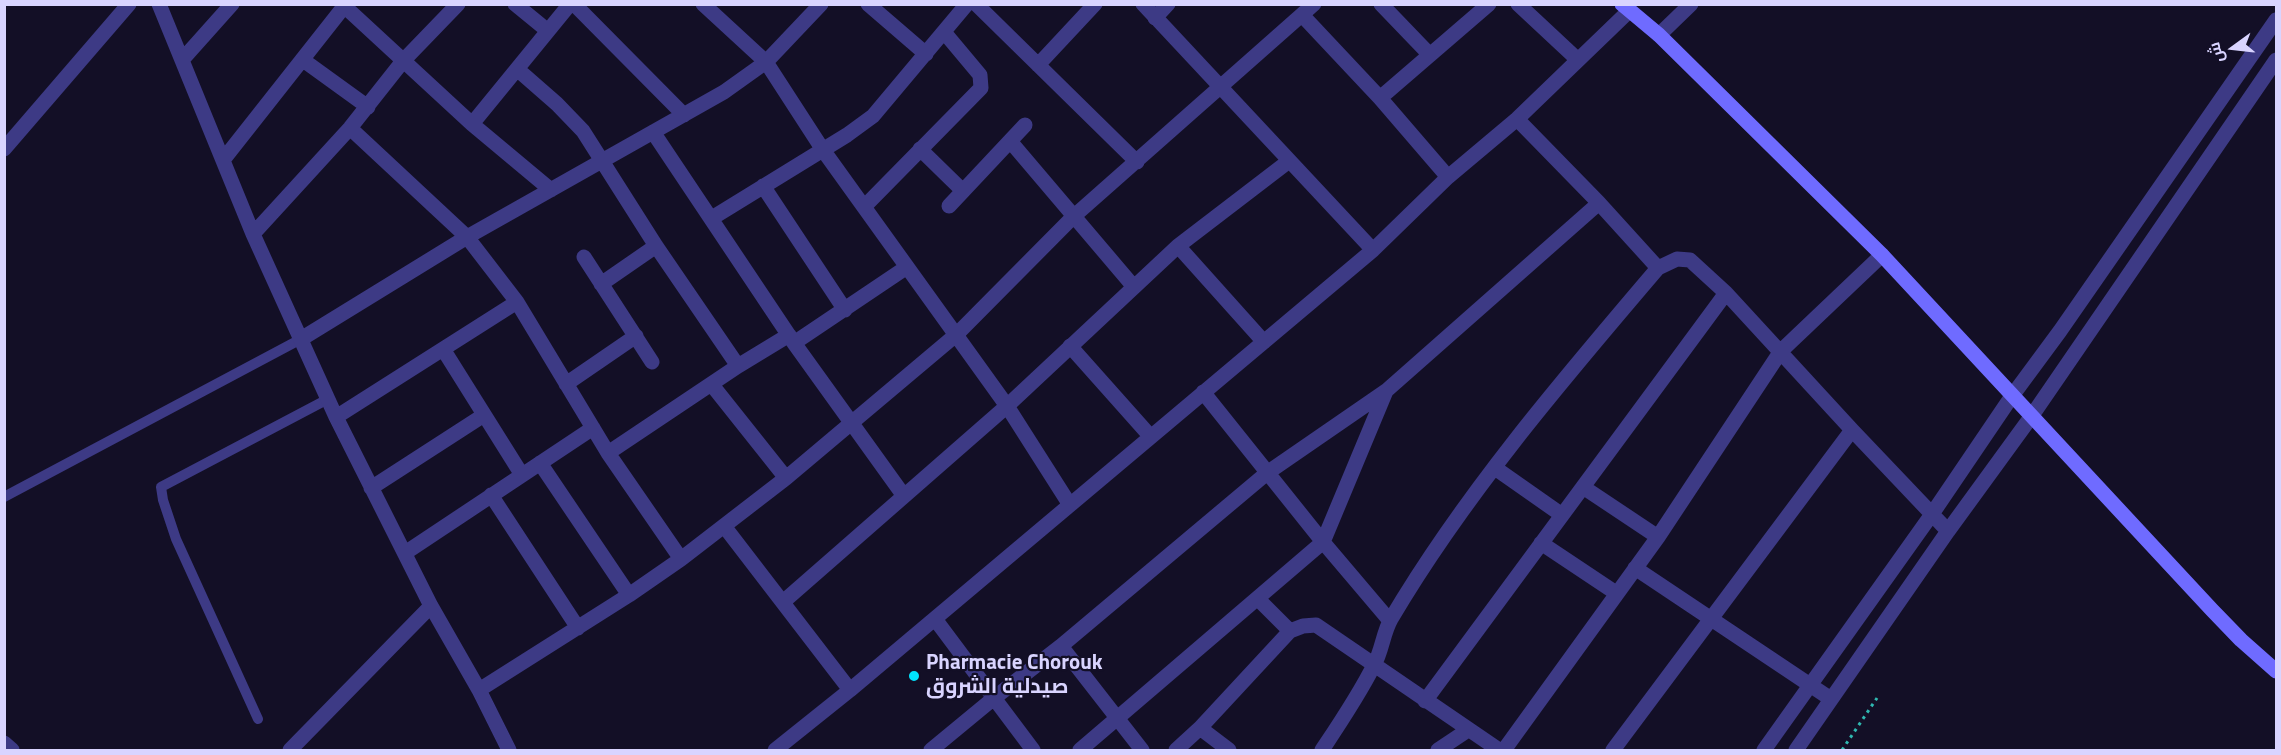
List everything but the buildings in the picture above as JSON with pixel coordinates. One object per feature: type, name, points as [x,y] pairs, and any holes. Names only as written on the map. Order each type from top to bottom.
[{"type":"main road","points":[[1625,8],[1659,35],[1882,255],[2211,610],[2277,671]]},
{"type":"street","points":[[4,149],[129,4]]},
{"type":"street","points":[[159,4],[253,234],[336,417],[431,606],[479,690],[509,750]]},
{"type":"street","points":[[182,60],[232,4]]},
{"type":"street","points":[[253,234],[351,128],[404,62],[458,4]]},
{"type":"street","points":[[515,4],[548,31]]},
{"type":"street","points":[[472,124],[572,4],[684,115]]},
{"type":"street","points":[[703,4],[766,62],[823,150],[1007,406],[1070,505]]},
{"type":"street","points":[[301,339],[467,237],[724,92],[766,62],[821,4]]},
{"type":"street","points":[[868,4],[926,54]]},
{"type":"street","points":[[712,218],[823,150],[873,116],[967,4]]},
{"type":"street","points":[[976,4],[1137,162]]},
{"type":"street","points":[[1038,65],[1095,4]]},
{"type":"street","points":[[1143,4],[1373,250]]},
{"type":"street","points":[[1155,18],[1168,4]]},
{"type":"street","points":[[479,690],[629,595],[681,559],[853,423],[957,334],[1073,217],[1314,4]]},
{"type":"street","points":[[1381,4],[1430,55]]},
{"type":"street","points":[[1380,98],[1489,4]]},
{"type":"street","points":[[1518,4],[1578,60]]},
{"type":"street","points":[[1659,35],[1691,4]]},
{"type":"street","points":[[223,160],[344,5],[472,124],[550,190]]},
{"type":"street","points":[[775,750],[935,619],[1373,250],[1448,177],[1517,119],[1578,60],[1625,8]]},
{"type":"street","points":[[1302,15],[1380,98],[1448,177]]},
{"type":"street","points":[[1764,750],[2277,20]]},
{"type":"street","points":[[864,207],[979,91],[980,75],[944,32]]},
{"type":"street","points":[[303,60],[368,106]]},
{"type":"street","points":[[1796,750],[1948,531],[2031,417],[2277,60]]},
{"type":"street","points":[[517,69],[557,104],[583,131],[656,246],[738,366]]},
{"type":"street","points":[[1517,119],[1599,203],[1658,268]]},
{"type":"street","points":[[949,206],[1025,125]]},
{"type":"street","points":[[351,128],[467,237],[517,302],[592,428],[681,559]]},
{"type":"street","points":[[653,132],[792,339],[904,496]]},
{"type":"street","points":[[1010,141],[1134,287]]},
{"type":"street","points":[[920,149],[963,191]]},
{"type":"street","points":[[783,602],[1007,406],[1178,246],[1289,161]]},
{"type":"street","points":[[763,186],[845,310]]},
{"type":"street","points":[[931,750],[1061,646],[1267,473],[1386,391],[1599,203]]},
{"type":"street","points":[[601,284],[656,246]]},
{"type":"street","points":[[1178,246],[1264,342]]},
{"type":"street","points":[[1504,750],[1658,537],[1782,351],[1882,255]]},
{"type":"street","points":[[584,257],[652,362]]},
{"type":"street","points":[[1322,750],[1375,664],[1390,621],[1437,548],[1495,468],[1584,355],[1658,268],[1677,259],[1690,260],[1726,293],[1948,531]]},
{"type":"street","points":[[608,453],[738,366],[845,310],[908,267]]},
{"type":"street","points":[[1425,701],[1726,293]]},
{"type":"street","points":[[336,417],[517,302]]},
{"type":"street","points":[[566,384],[636,336]]},
{"type":"street","points":[[1070,346],[1151,437]]},
{"type":"street","points":[[443,349],[522,475]]},
{"type":"street","points":[[712,385],[786,478]]},
{"type":"street","points":[[1080,750],[1323,542],[1386,391]]},
{"type":"street","points":[[1203,392],[1323,542],[1390,621]]},
{"type":"street","points":[[371,488],[484,415]]},
{"type":"street","points":[[405,553],[592,428]]},
{"type":"street","points":[[1612,750],[1852,430]]},
{"type":"street","points":[[540,463],[629,595]]},
{"type":"street","points":[[1495,468],[1562,515]]},
{"type":"street","points":[[1583,488],[1658,537]]},
{"type":"street","points":[[491,495],[578,628]]},
{"type":"street","points":[[724,526],[850,690]]},
{"type":"street","points":[[1541,543],[1616,593]]},
{"type":"street","points":[[1635,568],[1832,699]]},
{"type":"street","points":[[1258,599],[1290,631]]},
{"type":"street","points":[[290,750],[431,606]]},
{"type":"street","points":[[935,619],[1033,750]]},
{"type":"street","points":[[1176,750],[1200,728],[1290,631],[1303,626],[1320,627],[1499,750]]},
{"type":"street","points":[[1061,646],[1142,750]]},
{"type":"street","points":[[1200,728],[1228,750]]},
{"type":"street","points":[[1438,750],[1468,730]]},
{"type":"street","points":[[4,743],[12,750]]},
{"type":"lane","points":[[4,497],[301,339]]},
{"type":"lane","points":[[258,719],[176,539],[161,487],[328,399]]},
{"type":"path","points":[[1842,750],[1877,698]]},
{"type":"place","name":"Pharmacie Chorouk صيدلية الشروق","points":[[914,676]]}]
